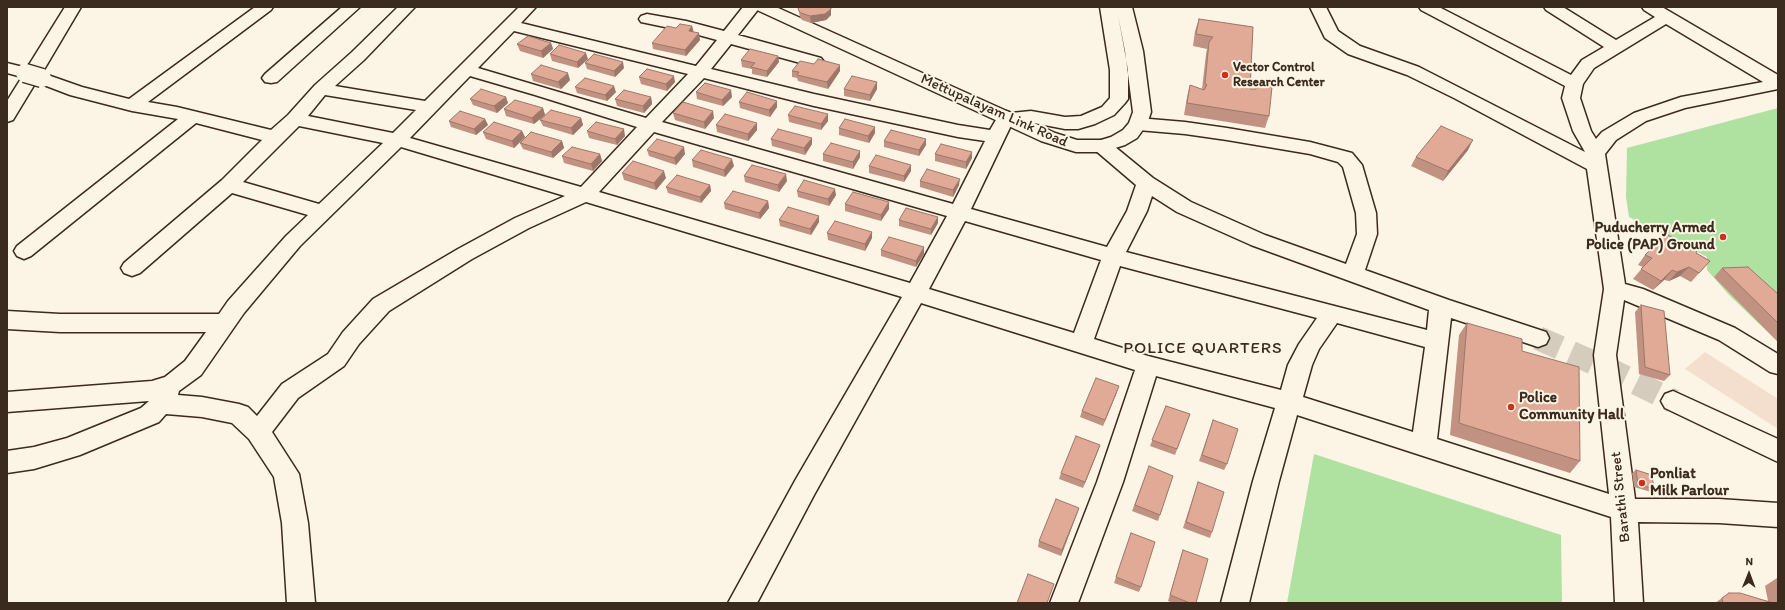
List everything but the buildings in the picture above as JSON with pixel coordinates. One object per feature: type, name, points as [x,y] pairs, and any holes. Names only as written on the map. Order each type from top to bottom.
[{"type":"street","points":[[7,116],[73,7]]},
{"type":"street","points":[[132,105],[265,7]]},
{"type":"street","points":[[271,78],[352,7]]},
{"type":"street","points":[[132,268],[229,185],[275,137],[295,120],[322,89],[358,56],[407,7]]},
{"type":"street","points":[[7,462],[34,458],[71,448],[150,415],[167,394],[193,368],[236,307],[271,265],[528,7]]},
{"type":"street","points":[[258,432],[290,391],[336,360],[351,338],[381,305],[465,254],[522,223],[585,195],[700,72],[752,7]]},
{"type":"street","name":"Mettupalayam Link Road","points":[[763,7],[1048,137],[1076,146],[1102,146],[1118,141],[1130,134],[1138,124]]},
{"type":"street","points":[[742,603],[805,487],[943,245],[1006,117],[1031,117],[1065,123],[1078,123],[1108,111],[1119,99],[1119,70],[1108,7]]},
{"type":"street","points":[[1124,7],[1134,51],[1142,112],[1138,124],[1185,128],[1310,148],[1345,157],[1352,165],[1366,213],[1367,234],[1353,274]]},
{"type":"street","points":[[1318,7],[1332,34],[1354,50],[1413,71],[1596,160]]},
{"type":"street","points":[[1427,7],[1574,84]]},
{"type":"street","points":[[1552,7],[1616,47]]},
{"type":"street","points":[[1650,7],[1778,84]]},
{"type":"street","points":[[1596,160],[1582,131],[1571,98],[1574,84],[1588,64],[1666,17]]},
{"type":"street","points":[[647,19],[686,26],[815,62]]},
{"type":"street","points":[[509,26],[814,100],[958,131],[996,137]]},
{"type":"street","points":[[466,70],[541,91],[650,125],[1113,256],[1436,341]]},
{"type":"street","points":[[18,72],[76,91],[275,137]]},
{"type":"street","points":[[1596,160],[1609,136],[1640,117],[1681,103],[1778,84]]},
{"type":"street","points":[[322,89],[429,107]]},
{"type":"street","points":[[24,251],[192,117]]},
{"type":"street","points":[[295,120],[397,140],[585,195],[915,293],[1148,365],[1288,402],[1424,444],[1624,510],[1719,511],[1778,515]]},
{"type":"street","points":[[1102,146],[1146,183],[1184,206],[1220,224],[1258,240],[1441,306],[1538,338]]},
{"type":"street","name":"Barathi Street","points":[[1596,160],[1615,289],[1605,355],[1608,392],[1624,510],[1629,603]]},
{"type":"street","points":[[1081,345],[1113,256],[1137,211],[1146,183]]},
{"type":"street","points":[[229,185],[323,212]]},
{"type":"street","points":[[1615,289],[1635,295],[1727,334],[1778,365]]},
{"type":"street","points":[[1424,444],[1441,306]]},
{"type":"street","points":[[1235,603],[1266,481],[1300,365],[1310,344],[1332,314]]},
{"type":"street","points":[[7,320],[60,323],[224,323]]},
{"type":"street","points":[[1064,603],[1110,482],[1148,365]]},
{"type":"street","points":[[7,402],[152,391],[167,394],[202,407],[239,414],[258,432],[286,474],[295,523],[301,603]]},
{"type":"street","points":[[1673,401],[1778,451]]},
{"type":"shaded area","points":[[1705,352],[1778,399],[1778,429],[1685,369]]},
{"type":"green space","name":"Puducherry Armed Police (PAP) Ground","points":[[1778,108],[1778,342],[1729,295],[1707,270],[1707,257],[1629,217],[1626,197],[1627,148]]},
{"type":"green space","points":[[1314,454],[1561,535],[1562,603],[1287,603]]},
{"type":"tunnel","points":[[1538,338],[1612,371],[1673,401]]},
{"type":"place","name":"Vector Control Research Center","points":[[1225,75]]},
{"type":"place","name":"Puducherry Armed Police (PAP) Ground","points":[[1723,237]]},
{"type":"place","name":"Police Community Hall","points":[[1511,407]]},
{"type":"place","name":"Ponliat Milk Parlour","points":[[1642,483]]},
{"type":"district","name":"POLICE QUARTERS","points":[[1203,349]]}]
